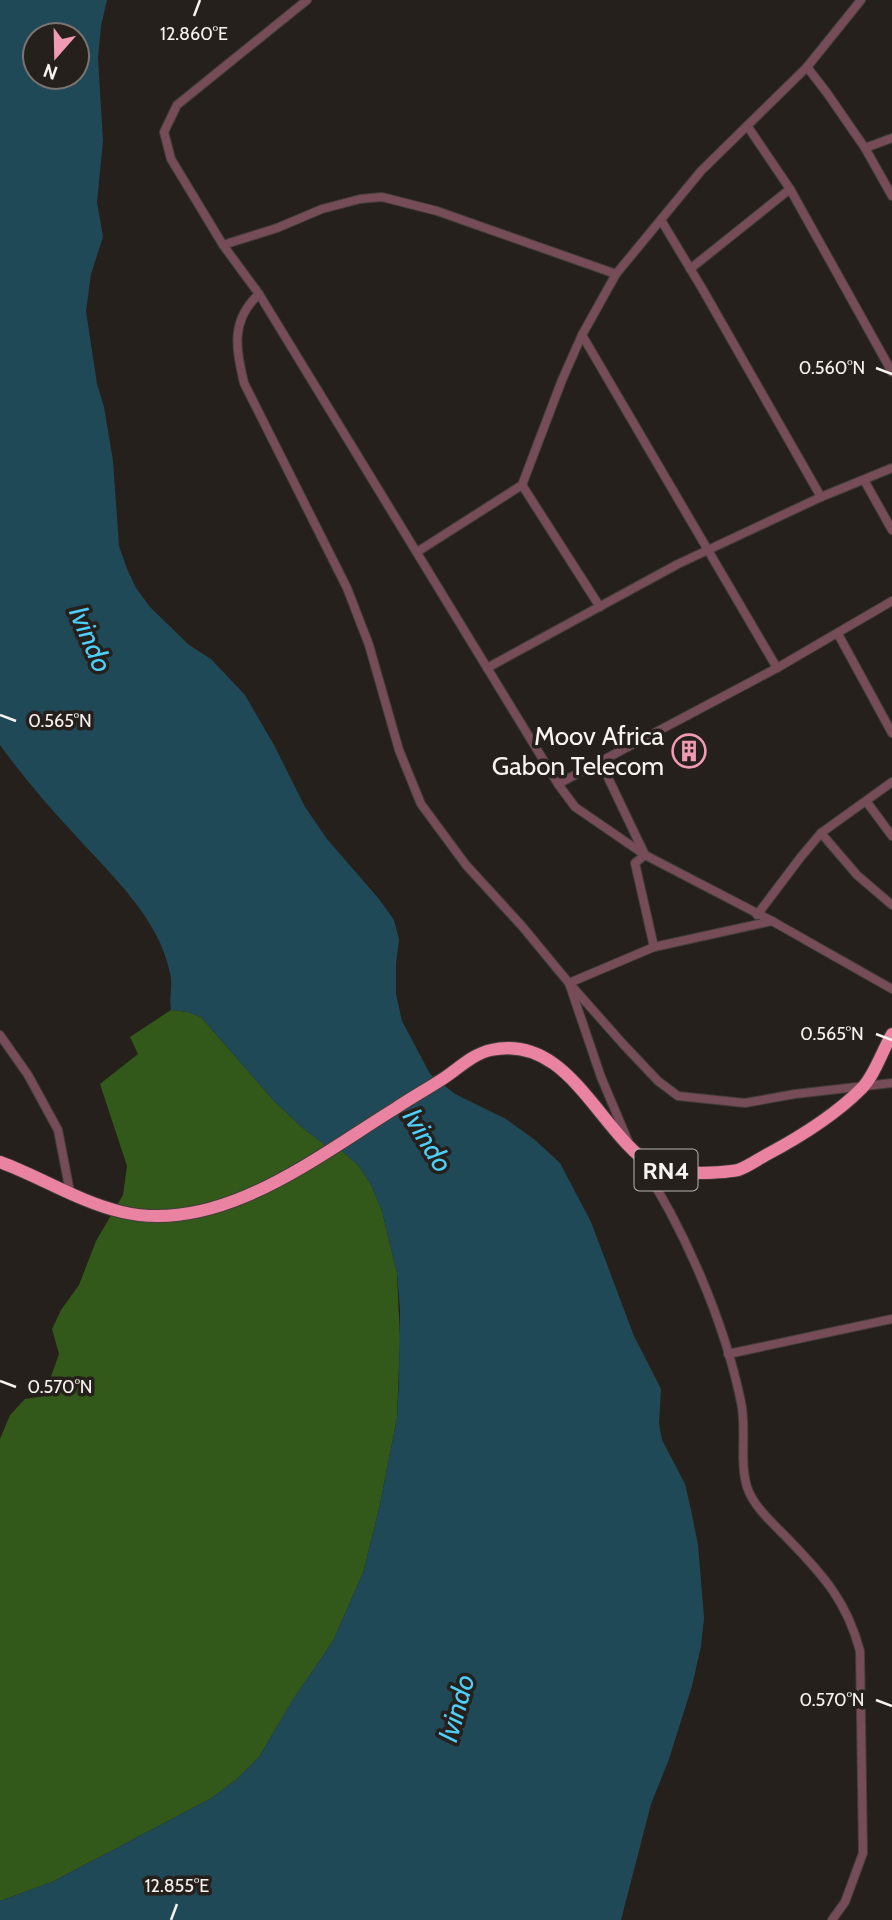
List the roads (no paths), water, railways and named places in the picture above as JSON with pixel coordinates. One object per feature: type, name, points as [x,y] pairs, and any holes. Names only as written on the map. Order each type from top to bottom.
[{"type":"highway","name":"RN4","points":[[0,1161],[91,1202],[124,1212],[182,1215],[229,1205],[318,1156],[474,1057],[488,1050],[509,1047],[527,1049],[557,1065],[632,1149],[656,1168],[682,1173],[740,1169],[803,1135],[864,1088],[892,1032]]},
{"type":"street","points":[[307,0],[177,106],[164,132],[171,159],[223,245],[259,294],[558,784],[575,807],[645,855],[772,921],[892,989]]},
{"type":"street","points":[[417,552],[522,485],[582,335],[616,274],[701,171],[807,67],[861,0]]},
{"type":"street","points":[[807,67],[865,148],[892,196]]},
{"type":"street","points":[[748,127],[790,189],[892,372]]},
{"type":"street","points":[[865,148],[892,138]]},
{"type":"street","points":[[690,269],[790,189]]},
{"type":"street","points":[[223,245],[277,228],[322,209],[360,199],[382,197],[437,211],[616,274]]},
{"type":"street","points":[[661,220],[821,498]]},
{"type":"street","points":[[259,294],[246,306],[237,335],[244,383],[347,588],[369,645],[400,750],[421,804],[466,866],[658,1081],[678,1096],[745,1103],[795,1094],[892,1083]]},
{"type":"street","points":[[582,335],[777,668]]},
{"type":"street","points":[[487,668],[678,564],[892,468]]},
{"type":"street","points":[[864,480],[892,530]]},
{"type":"street","points":[[522,485],[600,607]]},
{"type":"street","points":[[558,784],[777,668],[892,601]]},
{"type":"street","points":[[838,634],[892,733]]},
{"type":"street","points":[[601,763],[645,855]]},
{"type":"street","points":[[757,915],[821,833],[892,782]]},
{"type":"street","points":[[866,800],[892,836]]},
{"type":"street","points":[[821,833],[857,874],[892,905]]},
{"type":"street","points":[[645,855],[635,863],[654,947]]},
{"type":"street","points":[[569,984],[654,947],[772,921]]},
{"type":"street","points":[[569,984],[601,1077],[632,1149],[676,1221],[715,1314],[742,1405],[747,1487],[766,1517],[818,1571],[839,1598],[855,1631],[860,1651],[863,1853],[845,1902],[832,1920]]},
{"type":"street","points":[[0,1035],[28,1075],[58,1130],[70,1192]]},
{"type":"street","points":[[728,1354],[892,1319]]},
{"type":"water","name":"Ivindo","points":[[0,0],[107,0],[98,58],[103,141],[97,202],[103,237],[91,274],[86,311],[97,384],[104,407],[113,461],[119,546],[127,569],[136,588],[150,607],[189,645],[211,659],[245,695],[305,807],[327,839],[394,920],[399,940],[396,994],[402,1021],[430,1074],[455,1094],[506,1119],[560,1163],[591,1222],[634,1336],[661,1389],[659,1424],[662,1440],[685,1484],[698,1545],[704,1618],[692,1686],[669,1759],[651,1804],[621,1920],[0,1920],[0,1901],[52,1882],[210,1799],[236,1780],[259,1757],[292,1701],[333,1641],[363,1573],[397,1418],[399,1382],[400,1309],[397,1273],[382,1211],[371,1185],[359,1166],[342,1151],[325,1145],[275,1102],[201,1017],[171,1010],[170,973],[156,934],[145,916],[119,882],[18,769],[0,745]]},
{"type":"place","name":"Moov Africa Gabon Telecom","points":[[689,751]]}]
